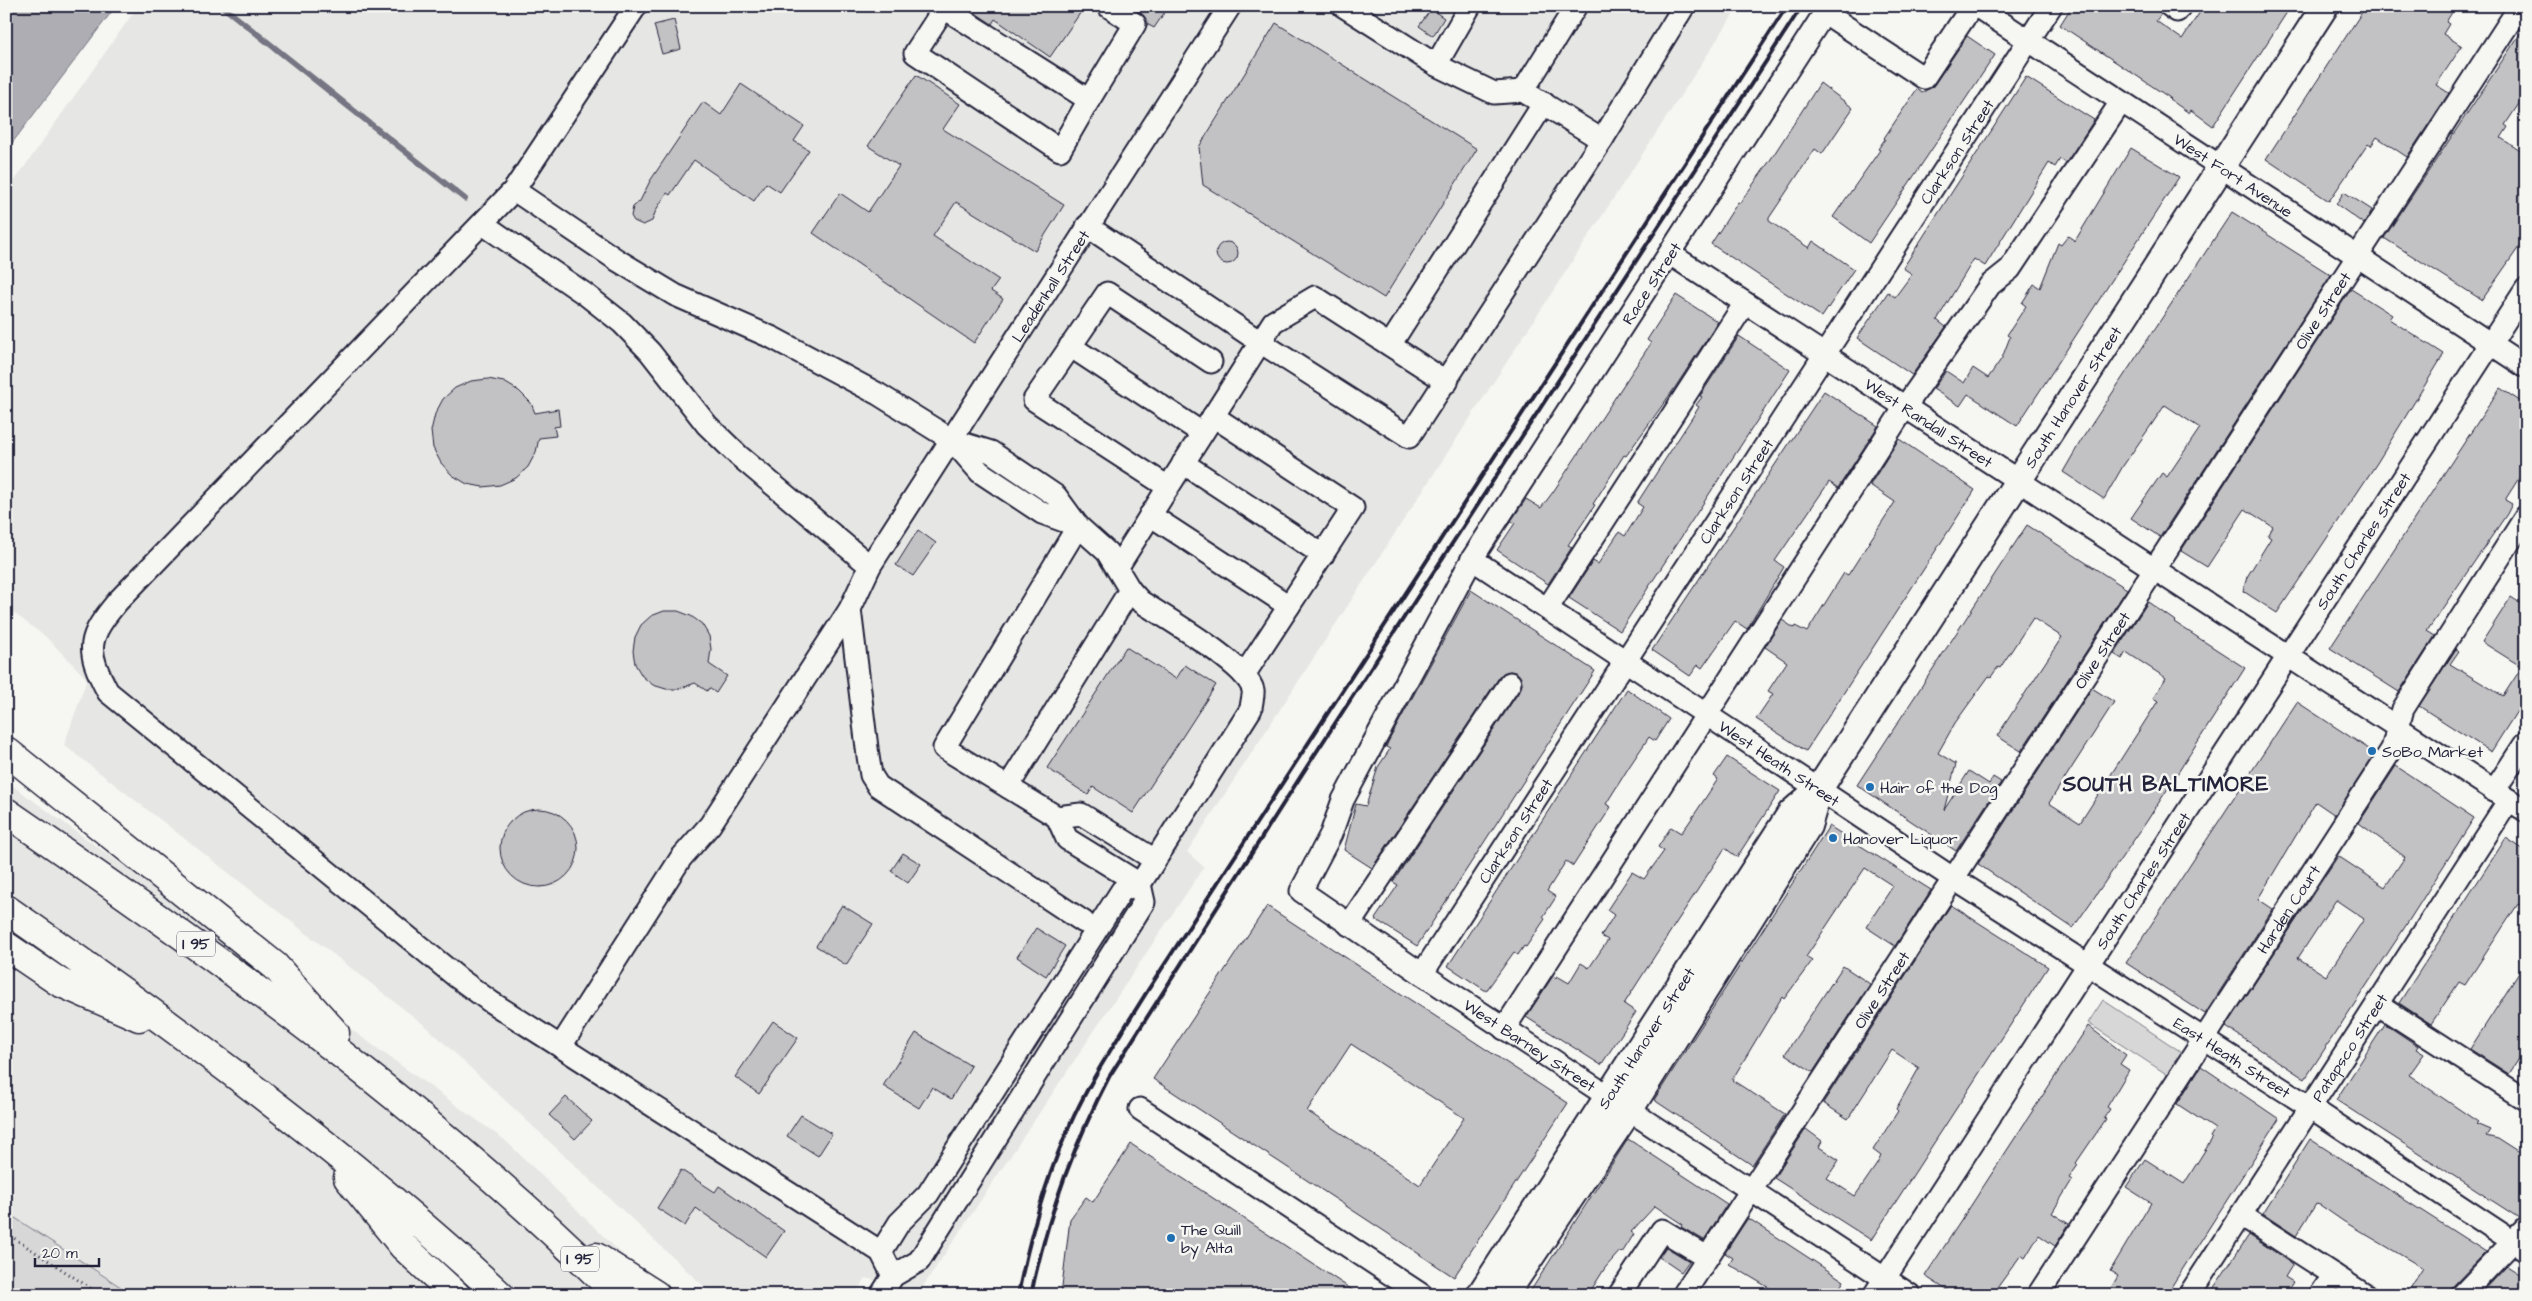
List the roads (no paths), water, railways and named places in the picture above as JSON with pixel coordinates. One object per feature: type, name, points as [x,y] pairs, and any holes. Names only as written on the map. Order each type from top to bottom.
[{"type":"highway","points":[[6,751],[275,966],[380,1084]]},
{"type":"highway","name":"I 95","points":[[6,812],[222,963],[380,1084],[482,1169],[618,1295]]},
{"type":"highway","points":[[6,909],[192,1041],[313,1134],[430,1231],[500,1295]]},
{"type":"highway","points":[[6,946],[59,982],[192,1041]]},
{"type":"highway","points":[[313,1134],[403,1246],[456,1295]]},
{"type":"highway","points":[[542,1223],[656,1295]]},
{"type":"main road","name":"South Hanover Street","points":[[1505,1295],[1791,813],[1819,789],[2325,6]]},
{"type":"main road","name":"South Hanover Street","points":[[1480,1295],[1620,1103]]},
{"type":"street","points":[[636,6],[514,190],[118,601],[102,620],[94,636],[92,650],[96,669],[108,692],[458,978],[490,1002],[881,1252],[893,1276]]},
{"type":"street","points":[[1088,100],[943,7],[915,53],[1060,150],[1088,100],[1135,24],[1108,6]]},
{"type":"street","name":"Leadenhall Street","points":[[561,1046],[681,858],[710,825],[850,608],[870,566],[952,440],[1086,226],[1230,6]]},
{"type":"street","points":[[1343,6],[1436,65],[1494,93],[1523,91],[1602,140]]},
{"type":"street","points":[[1436,65],[1470,6]]},
{"type":"street","points":[[1523,91],[1576,6]]},
{"type":"street","points":[[1086,226],[1260,342],[1409,437],[1447,382],[1602,140],[1684,6]]},
{"type":"street","points":[[1827,10],[1924,78],[1972,6]]},
{"type":"street","name":"West Fort Avenue","points":[[1976,6],[2220,168],[2526,366]]},
{"type":"street","name":"Clarkson Street","points":[[1422,974],[2050,6]]},
{"type":"street","points":[[2170,6],[2177,11],[2180,6]]},
{"type":"street","name":"Olive Street","points":[[1683,1295],[2520,6]]},
{"type":"street","name":"Race Street","points":[[1301,891],[1331,834],[1344,800],[1360,768],[1472,559],[1827,10]]},
{"type":"street","points":[[1504,1029],[1905,407],[1990,285],[2010,269],[2121,102]]},
{"type":"street","points":[[1390,345],[1544,103]]},
{"type":"street","points":[[514,190],[617,260],[675,295],[790,348],[878,394],[952,440],[991,452],[1056,496],[1078,526],[1107,552],[1130,590],[1140,601],[1225,657],[1244,675],[1253,690],[1251,710],[1140,884],[1122,890],[928,1194],[899,1224],[881,1252]]},
{"type":"street","points":[[483,224],[585,294],[622,323],[650,352],[707,425],[739,456],[870,566]]},
{"type":"street","name":"West Randall Street","points":[[1670,254],[2510,801]]},
{"type":"street","name":"South Charles Street","points":[[1879,1286],[2526,289]]},
{"type":"street","points":[[1168,487],[1034,400],[1107,293],[1211,362]]},
{"type":"street","points":[[1117,568],[1273,322],[1315,297],[1447,382]]},
{"type":"street","points":[[1547,609],[1745,303]]},
{"type":"street","points":[[1070,346],[1353,508],[1244,675]]},
{"type":"street","points":[[1183,463],[1323,554]]},
{"type":"street","points":[[1150,515],[1289,606]]},
{"type":"street","name":"Harden Court","points":[[2038,1295],[2392,749],[2403,709],[2526,516]]},
{"type":"street","points":[[881,1295],[893,1276],[919,1261],[1144,902],[1140,884],[1067,839],[1057,817],[944,748],[1078,526]]},
{"type":"street","name":"West Heath Street","points":[[1472,559],[1954,878],[2088,964]]},
{"type":"street","points":[[1008,787],[1130,590]]},
{"type":"street","points":[[850,608],[868,756],[871,774],[878,786],[1084,922]]},
{"type":"street","points":[[1349,925],[1510,683]]},
{"type":"street","name":"Patapsco Street","points":[[2189,1295],[2510,801],[2526,742]]},
{"type":"street","points":[[1057,817],[1081,814],[1154,860]]},
{"type":"street","name":"West Barney Street","points":[[1301,891],[1504,1029],[1620,1103],[1750,1190],[1879,1286],[1910,1295]]},
{"type":"street","name":"East Heath Street","points":[[2088,964],[2310,1107],[2522,1240]]},
{"type":"street","points":[[2378,1004],[2523,1091]]},
{"type":"street","points":[[1140,1109],[1422,1295]]},
{"type":"street","points":[[2241,1215],[2365,1295]]},
{"type":"street","points":[[1619,1295],[1662,1230],[1707,1257]]},
{"type":"street","points":[[2462,1295],[2522,1240]]},
{"type":"street","points":[[2320,1295],[2334,1275]]},
{"type":"waterway","points":[[222,6],[465,199]]},
{"type":"railway","points":[[1018,1295],[1034,1227],[1056,1159],[1074,1116],[1100,1068],[1148,990],[1787,6]]},
{"type":"railway","points":[[1031,1295],[1037,1266],[1062,1183],[1084,1129],[1109,1077],[1306,768],[1802,6]]},
{"type":"place","name":"SoBo Market","points":[[2372,751]]},
{"type":"place","name":"Hair of the Dog","points":[[1870,787]]},
{"type":"place","name":"Hanover Liquor","points":[[1833,838]]},
{"type":"place","name":"The Quill by Alta","points":[[1171,1238]]},
{"type":"district","name":"SOUTH BALTIMORE","points":[[2166,784]]}]
